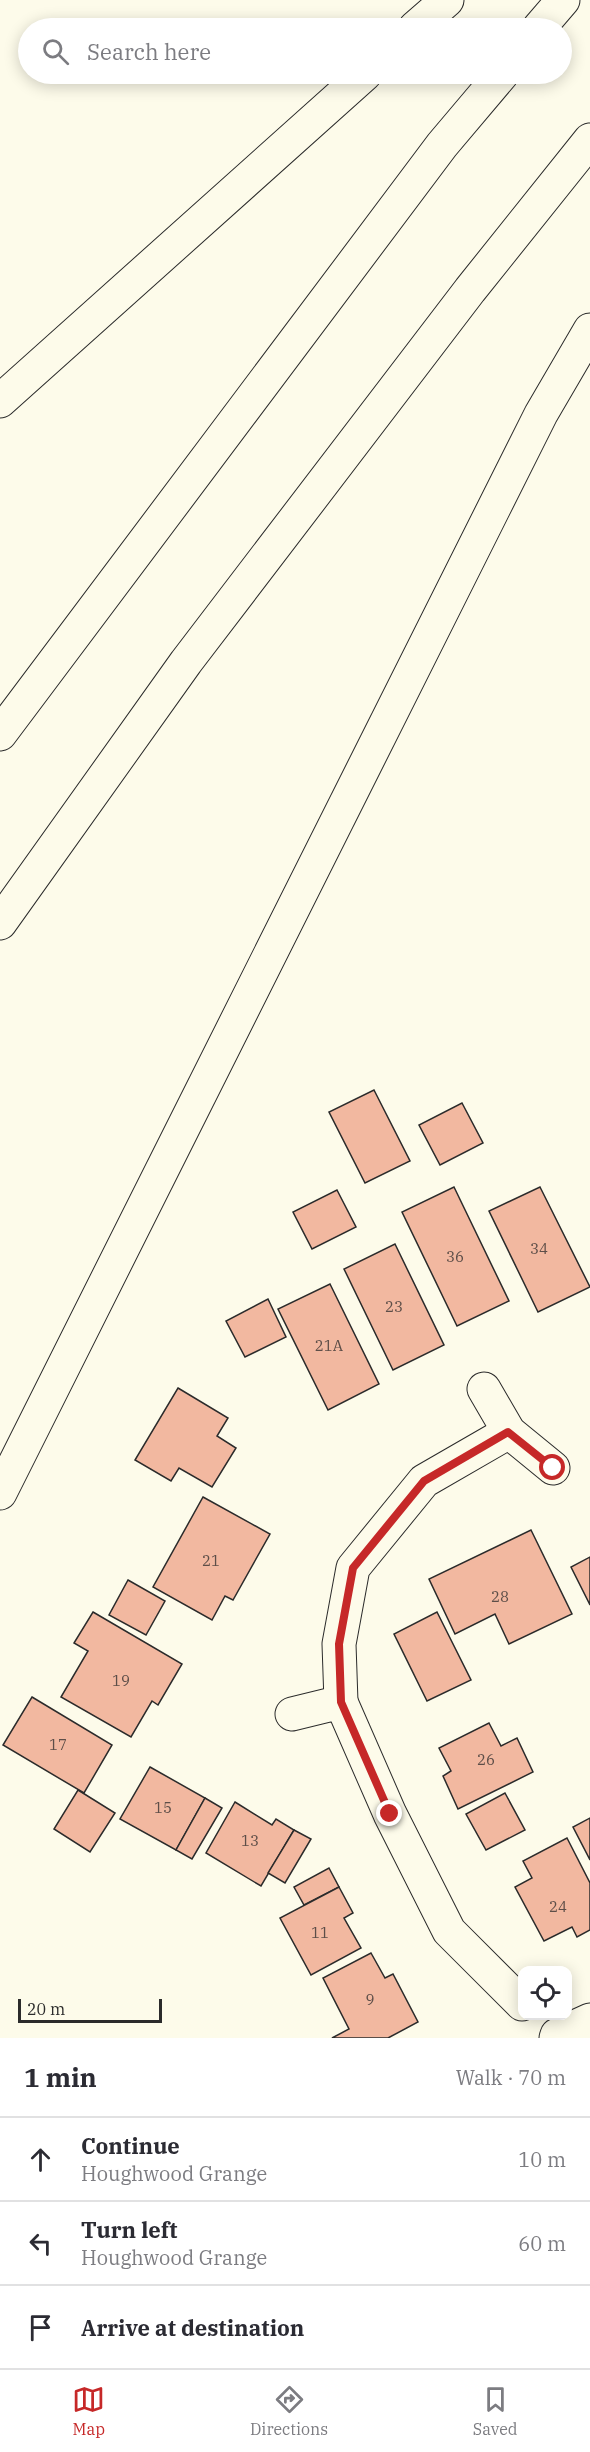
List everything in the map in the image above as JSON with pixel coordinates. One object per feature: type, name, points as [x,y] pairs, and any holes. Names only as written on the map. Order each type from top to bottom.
[{"type":"main road","points":[[426,18],[447,0]]},
{"type":"main road","points":[[548,18],[563,0]]},
{"type":"main road","points":[[0,401],[353,84]]},
{"type":"main road","points":[[0,734],[435,155],[494,84]]},
{"type":"main road","points":[[0,923],[186,663],[470,290],[590,140]]},
{"type":"main road","points":[[0,1493],[541,414],[590,330]]},
{"type":"main road","points":[[484,1389],[508,1432],[553,1468]]},
{"type":"main road","points":[[508,1432],[424,1481],[353,1568],[339,1644],[341,1702],[390,1814],[449,1931],[518,2000]]},
{"type":"main road","points":[[292,1714],[341,1702]]},
{"type":"main road","points":[[550,2030],[590,2020]]},
{"type":"building","points":[[374,1090],[410,1161],[365,1183],[329,1112]]},
{"type":"building","points":[[462,1103],[483,1143],[440,1165],[419,1125]]},
{"type":"building","points":[[454,1187],[509,1301],[457,1326],[402,1212]]},
{"type":"building","points":[[540,1187],[590,1287],[538,1312],[489,1211]]},
{"type":"building","points":[[337,1190],[356,1227],[312,1249],[293,1212]]},
{"type":"building","points":[[395,1244],[444,1345],[393,1370],[344,1269]]},
{"type":"building","points":[[330,1284],[379,1384],[328,1410],[278,1309]]},
{"type":"building","points":[[268,1299],[286,1337],[245,1357],[226,1321]]},
{"type":"building","points":[[178,1388],[228,1418],[217,1436],[236,1448],[212,1487],[179,1468],[171,1481],[135,1460]]},
{"type":"building","points":[[203,1497],[270,1534],[233,1600],[225,1596],[212,1620],[153,1587]]},
{"type":"building","points":[[531,1530],[572,1614],[509,1644],[495,1614],[455,1634],[429,1579]]},
{"type":"building","points":[[590,1557],[590,1605],[571,1567]]},
{"type":"building","points":[[128,1580],[165,1601],[146,1635],[109,1615]]},
{"type":"building","points":[[93,1612],[182,1664],[158,1705],[152,1701],[131,1737],[61,1697],[88,1651],[74,1643]]},
{"type":"building","points":[[437,1612],[471,1680],[427,1701],[394,1634]]},
{"type":"building","points":[[32,1697],[112,1745],[84,1793],[3,1745]]},
{"type":"building","points":[[489,1723],[501,1746],[517,1738],[533,1772],[458,1809],[443,1776],[451,1771],[439,1748]]},
{"type":"building","points":[[150,1767],[205,1798],[176,1850],[120,1819]]},
{"type":"building","points":[[78,1790],[115,1813],[90,1852],[54,1829]]},
{"type":"building","points":[[505,1793],[525,1830],[486,1850],[466,1814]]},
{"type":"building","points":[[205,1798],[222,1808],[192,1859],[176,1850]]},
{"type":"building","points":[[235,1802],[272,1825],[276,1819],[294,1830],[261,1886],[206,1853]]},
{"type":"building","points":[[590,1818],[590,1860],[573,1827]]},
{"type":"building","points":[[294,1830],[311,1839],[285,1883],[268,1873]]},
{"type":"building","points":[[567,1838],[590,1883],[590,1930],[577,1937],[572,1927],[544,1941],[515,1887],[532,1878],[523,1861]]},
{"type":"building","points":[[329,1868],[339,1887],[304,1905],[294,1887]]},
{"type":"building","points":[[339,1887],[353,1913],[344,1918],[361,1948],[311,1975],[280,1918]]},
{"type":"building","points":[[371,1953],[385,1978],[393,1974],[418,2022],[388,2038],[332,2038],[349,2029],[323,1978]]},
{"type":"route","points":[[390,1814],[341,1702],[339,1644],[353,1568],[424,1481],[508,1432],[553,1468]]}]
